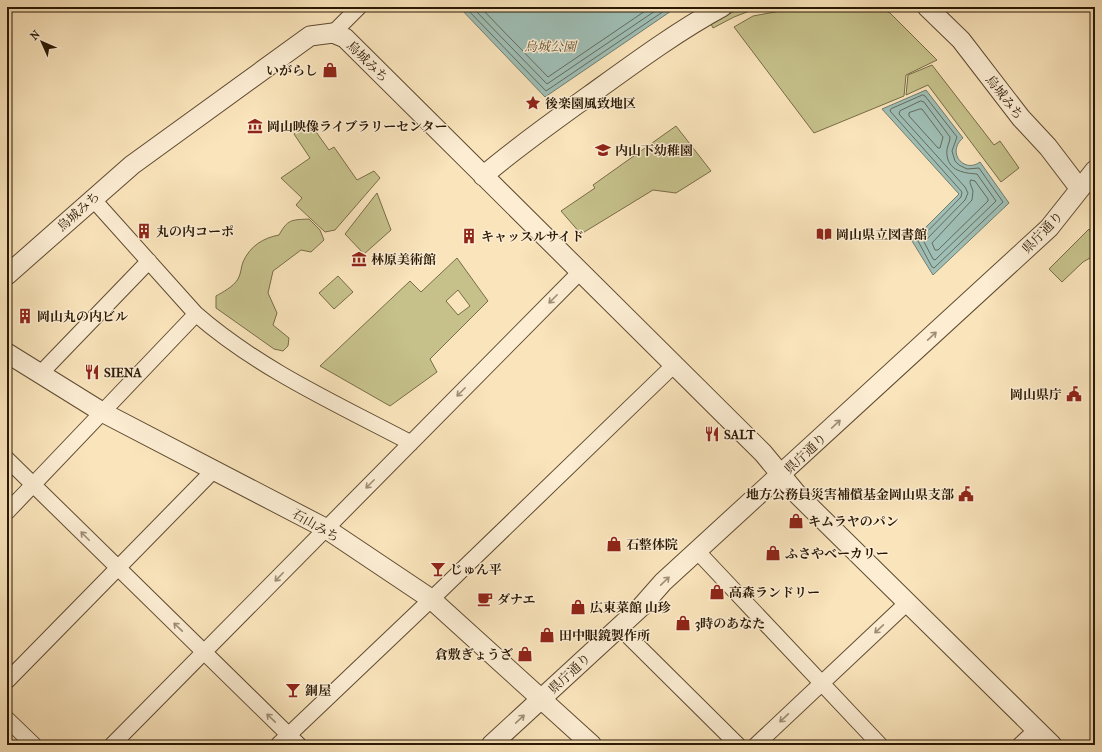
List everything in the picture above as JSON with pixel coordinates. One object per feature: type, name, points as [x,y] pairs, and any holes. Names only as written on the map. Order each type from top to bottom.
[{"type":"street","points":[[333,33],[360,7]]},
{"type":"street","points":[[483,176],[508,154],[654,49],[698,20],[722,7]]},
{"type":"street","name":"烏城みち","points":[[927,7],[961,40],[1021,118],[1048,147],[1080,189]]},
{"type":"street","name":"烏城みち","points":[[7,275],[92,198],[138,160],[310,36],[333,33],[345,38],[763,453],[797,494],[1052,745]]},
{"type":"street","name":"県庁通り","points":[[491,745],[641,607],[663,582],[1049,228],[1095,170]]},
{"type":"street","points":[[92,198],[196,314],[214,330],[280,374],[411,443]]},
{"type":"street","points":[[40,374],[149,261]]},
{"type":"street","points":[[112,745],[204,653],[325,528],[580,272]]},
{"type":"street","points":[[7,512],[196,314]]},
{"type":"street","name":"石山みち","points":[[7,353],[102,412],[325,528],[431,599],[592,745]]},
{"type":"street","points":[[7,459],[204,653],[288,742],[431,599],[674,365]]},
{"type":"street","points":[[7,681],[214,470]]},
{"type":"street","points":[[697,551],[880,745]]},
{"type":"street","points":[[756,745],[908,602]]},
{"type":"street","points":[[619,627],[738,745]]},
{"type":"street","points":[[7,718],[34,745]]},
{"type":"street","points":[[1020,745],[1036,730]]},
{"type":"shaded area","points":[[742,7],[760,7],[734,17],[713,28],[711,24]]},
{"type":"shaded area","points":[[802,7],[878,7],[890,13],[937,60],[906,75],[904,96],[814,133],[734,27],[753,16]]},
{"type":"shaded area","points":[[932,65],[994,145],[1000,141],[1019,168],[1001,182],[928,85],[906,95],[908,75]]},
{"type":"shaded area","points":[[309,122],[329,150],[334,147],[357,180],[374,171],[380,178],[335,230],[325,232],[296,205],[302,198],[281,178],[310,158],[294,134]]},
{"type":"shaded area","points":[[676,126],[711,171],[676,193],[653,190],[581,234],[561,211],[595,188],[593,185]]},
{"type":"shaded area","points":[[377,193],[391,230],[364,254],[345,234]]},
{"type":"shaded area","points":[[309,219],[320,230],[324,240],[311,252],[301,250],[273,271],[268,293],[277,313],[273,325],[289,338],[288,346],[283,351],[274,349],[216,308],[216,296],[236,282],[240,275],[243,262],[253,247],[268,238],[279,235],[285,226],[291,221]]},
{"type":"shaded area","points":[[1089,229],[1095,243],[1094,252],[1090,258],[1083,262],[1062,282],[1049,269]]},
{"type":"shaded area","points":[[457,258],[488,301],[430,359],[437,372],[390,406],[320,366],[410,281],[421,292]],"holes":[[[458,290],[470,306],[458,315],[446,301]]]},
{"type":"shaded area","points":[[338,276],[353,292],[334,309],[319,293]]},
{"type":"water","name":"烏城公園","points":[[459,7],[677,7],[545,97]]},
{"type":"water","points":[[926,90],[963,138],[956,149],[959,160],[968,165],[974,165],[980,162],[1009,203],[933,275],[912,241],[959,194],[882,109]]},
{"type":"place","name":"いがらし","points":[[330,70]]},
{"type":"place","name":"後楽園風致地区","points":[[533,103]]},
{"type":"place","name":"岡山映像ライブラリーセンター","points":[[255,126]]},
{"type":"place","name":"内山下幼稚園","points":[[603,150]]},
{"type":"place","name":"丸の内コーポ","points":[[144,231]]},
{"type":"place","name":"岡山県立図書館","points":[[824,234]]},
{"type":"place","name":"キャッスルサイド","points":[[469,236]]},
{"type":"place","name":"林原美術館","points":[[359,259]]},
{"type":"place","name":"岡山丸の内ビル","points":[[25,316]]},
{"type":"place","name":"SIENA","points":[[92,372]]},
{"type":"place","name":"岡山県庁","points":[[1074,394]]},
{"type":"place","name":"SALT","points":[[712,434]]},
{"type":"place","name":"地方公務員災害補償基金岡山県支部","points":[[966,494]]},
{"type":"place","name":"キムラヤのパン","points":[[796,521]]},
{"type":"place","name":"石整体院","points":[[614,544]]},
{"type":"place","name":"ふさやベーカリー","points":[[773,553]]},
{"type":"place","name":"じゅん平","points":[[438,569]]},
{"type":"place","name":"高森ランドリー","points":[[717,592]]},
{"type":"place","name":"ダナエ","points":[[485,599]]},
{"type":"place","name":"広東菜館 山珍","points":[[578,607]]},
{"type":"place","name":"3時のあなた","points":[[683,623]]},
{"type":"place","name":"田中眼鏡製作所","points":[[547,635]]},
{"type":"place","name":"倉敷ぎょうざ","points":[[525,654]]},
{"type":"place","name":"銅屋","points":[[293,690]]}]
